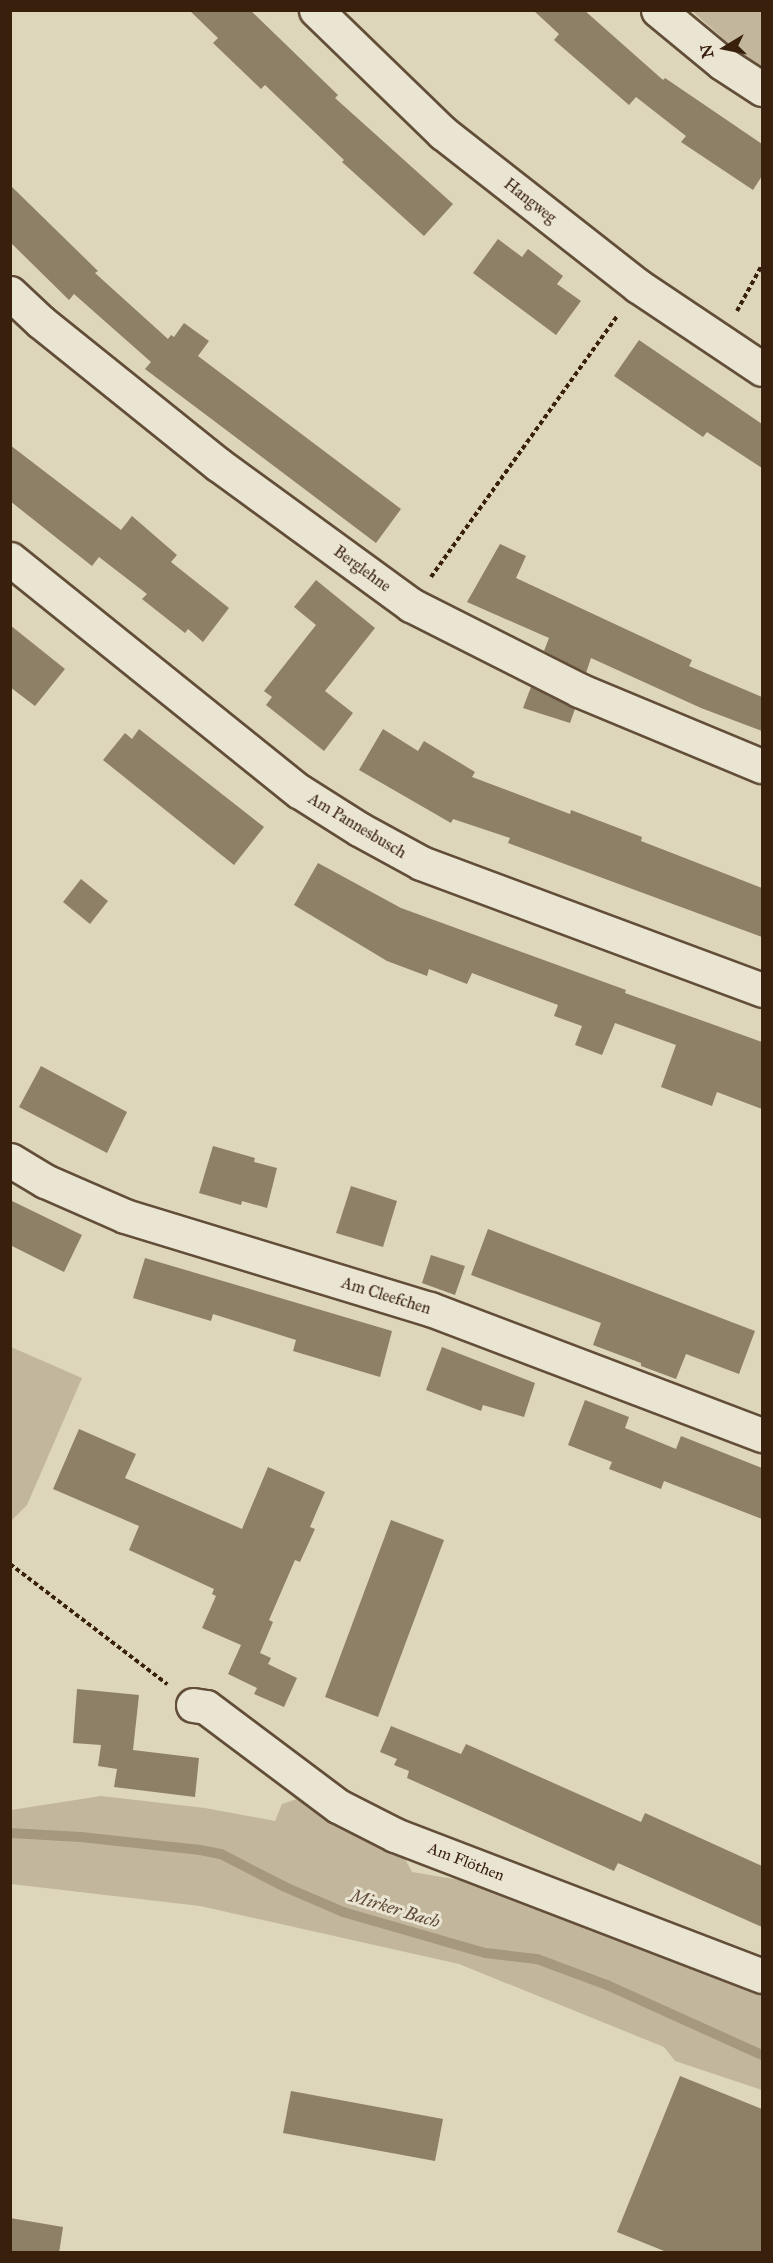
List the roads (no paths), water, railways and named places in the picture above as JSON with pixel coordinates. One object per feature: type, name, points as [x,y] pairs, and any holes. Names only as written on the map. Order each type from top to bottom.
[{"type":"street","name":"Hangweg","points":[[316,10],[443,133],[638,286],[762,369]]},
{"type":"street","points":[[658,10],[722,63],[762,89]]},
{"type":"street","name":"Berglehne","points":[[10,293],[41,322],[219,465],[411,605],[579,690],[762,766]]},
{"type":"street","name":"Am Pannesbusch","points":[[10,559],[299,791],[359,829],[421,863],[762,990]]},
{"type":"street","name":"Am Cleefchen","points":[[10,1160],[45,1181],[125,1216],[430,1309],[762,1435]]},
{"type":"street","name":"Am Flöthen","points":[[193,1705],[206,1707],[338,1806],[395,1834],[762,1976]]},
{"type":"waterway","name":"Mirker Bach","points":[[10,1833],[81,1837],[221,1854],[285,1887],[343,1912],[485,1953],[537,1959],[607,1985],[762,2055]]}]
